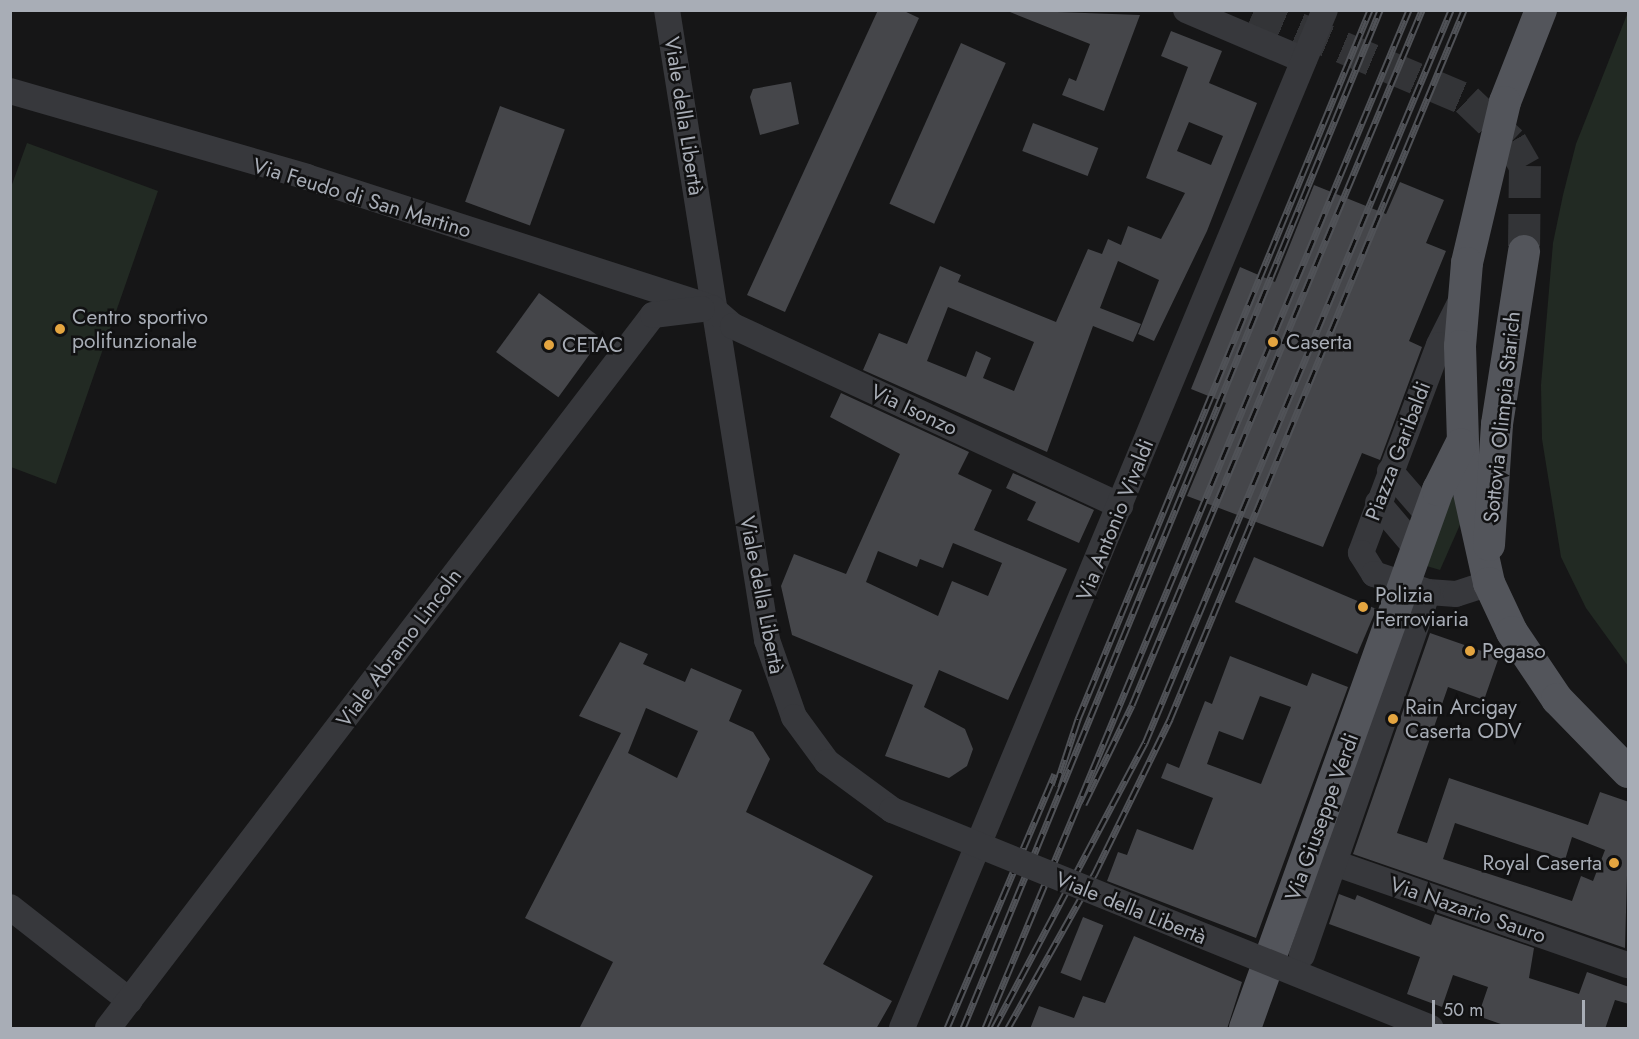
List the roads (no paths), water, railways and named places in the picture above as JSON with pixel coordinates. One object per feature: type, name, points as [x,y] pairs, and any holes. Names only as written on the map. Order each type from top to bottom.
[{"type":"main road","name":"Piazza Garibaldi","points":[[1489,583],[1469,508],[1461,444],[1462,298],[1478,209],[1510,85],[1541,10]]},
{"type":"main road","name":"Sottovia Olimpia Starich","points":[[1489,583],[1495,443],[1524,251]]},
{"type":"main road","name":"Piazza Garibaldi","points":[[1416,563],[1461,444]]},
{"type":"main road","name":"Via Giuseppe Verdi","points":[[1245,1029],[1321,859],[1416,563]]},
{"type":"main road","points":[[1489,583],[1550,691],[1629,772]]},
{"type":"street","name":"Viale della Libertà","points":[[667,10],[712,309],[767,640],[794,717],[827,762],[892,810],[1431,1029]]},
{"type":"street","points":[[1186,10],[1304,60]]},
{"type":"street","name":"Via Antonio Vivaldi","points":[[902,1029],[1324,10]]},
{"type":"street","name":"Via Feudo di San Martino","points":[[10,91],[307,177],[712,309]]},
{"type":"street","name":"Piazza Garibaldi","points":[[1462,298],[1381,495],[1361,553],[1364,565],[1416,563],[1456,594],[1489,583]]},
{"type":"street","name":"Via Isonzo","points":[[712,309],[733,326],[1120,506]]},
{"type":"street","name":"Viale Abramo Lincoln","points":[[108,1029],[653,315],[712,309]]},
{"type":"street","points":[[1381,495],[1416,563]]},
{"type":"street","points":[[1381,495],[1416,563]]},
{"type":"street","name":"Via Giuseppe Verdi","points":[[1302,955],[1321,859]]},
{"type":"street","name":"Via Nazario Sauro","points":[[1321,859],[1629,965]]},
{"type":"street","points":[[10,908],[130,1001]]},
{"type":"tunnel","points":[[1254,10],[1467,100],[1511,142],[1525,166],[1524,251]]},
{"type":"railway","points":[[1056,786],[1078,719],[1370,10]]},
{"type":"railway","points":[[963,1028],[1380,10]]},
{"type":"railway","points":[[985,1028],[1409,10]]},
{"type":"railway","points":[[1084,804],[1132,705],[1422,10]]},
{"type":"railway","points":[[994,1028],[1145,743],[1451,10]]},
{"type":"railway","points":[[1008,1028],[1094,875],[1170,719],[1464,10]]},
{"type":"railway","points":[[947,1028],[1055,774]]},
{"type":"place","name":"Centro sportivo polifunzionale","points":[[60,329]]},
{"type":"place","name":"Caserta","points":[[1273,342]]},
{"type":"place","name":"CETAC","points":[[549,345]]},
{"type":"place","name":"Polizia Ferroviaria","points":[[1363,607]]},
{"type":"place","name":"Pegaso","points":[[1470,651]]},
{"type":"place","name":"Rain Arcigay Caserta ODV","points":[[1393,719]]},
{"type":"place","name":"Royal Caserta","points":[[1614,863]]}]
